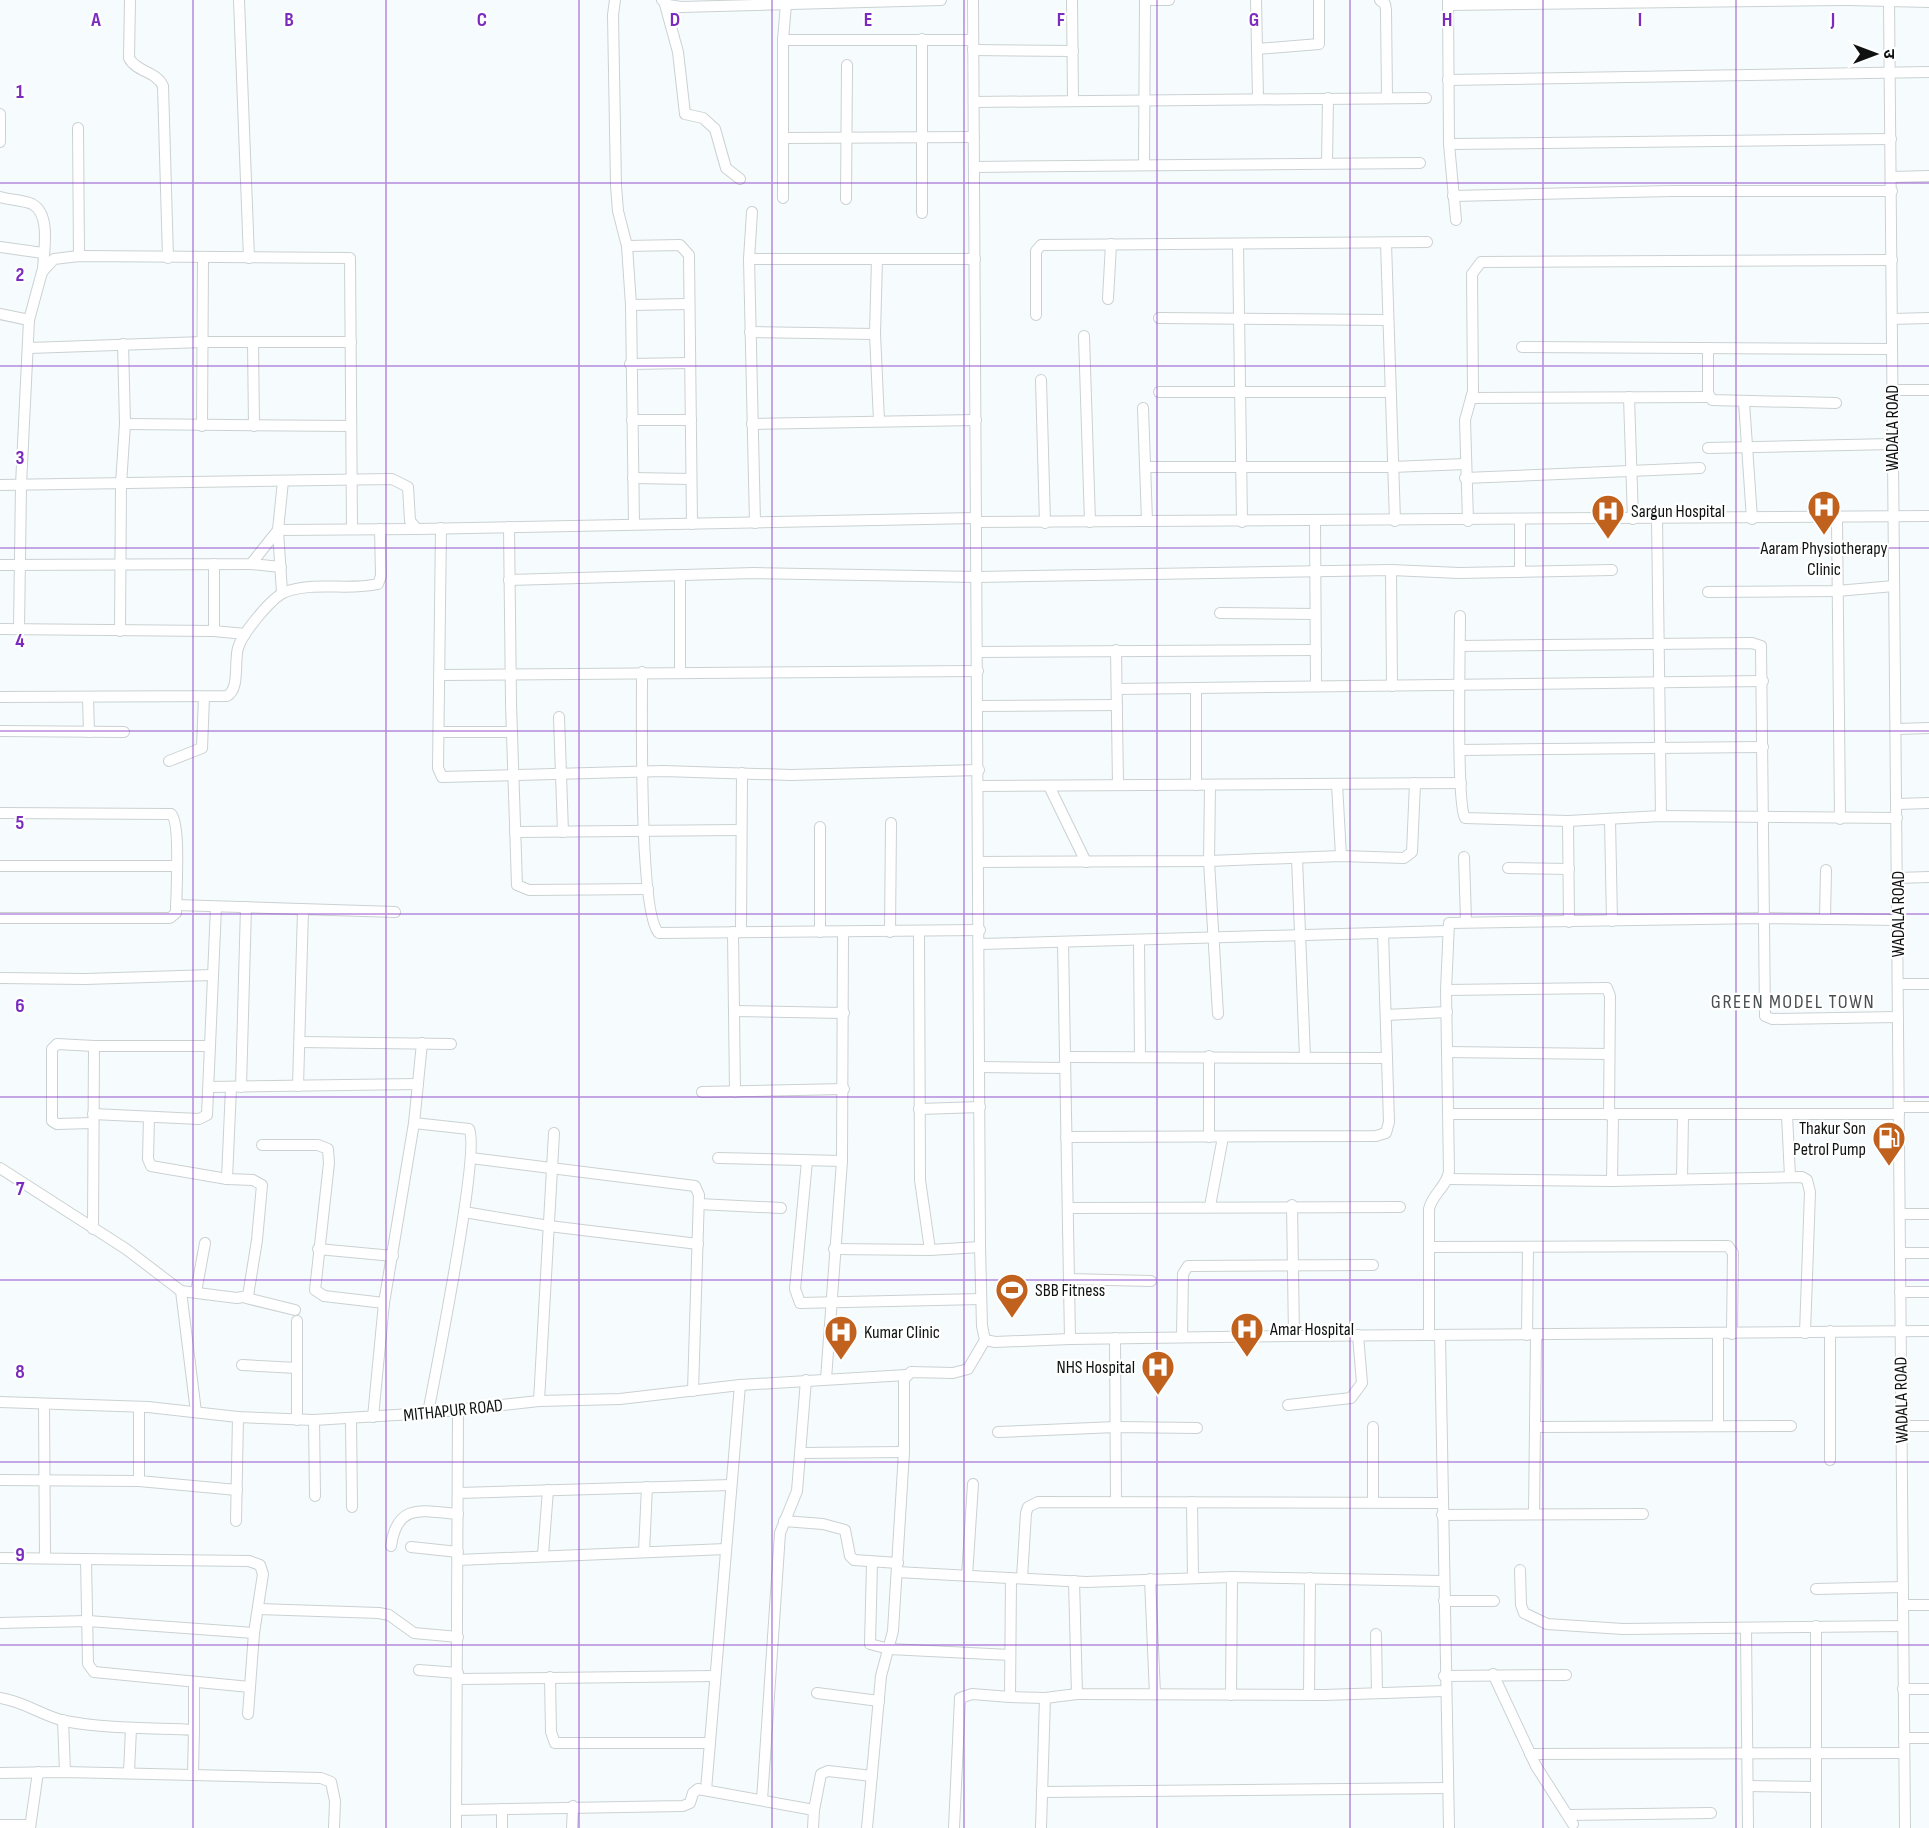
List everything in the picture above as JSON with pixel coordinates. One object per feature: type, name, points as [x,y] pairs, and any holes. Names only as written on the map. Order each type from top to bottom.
[{"type":"street","points":[[130,0],[129,58],[132,64],[159,78],[163,86],[168,258]]},
{"type":"street","points":[[239,0],[249,258]]},
{"type":"street","points":[[615,0],[612,15],[616,186],[618,211],[627,246],[631,305],[630,364],[634,524]]},
{"type":"street","points":[[663,1],[668,5],[681,7],[941,0]]},
{"type":"street","points":[[974,0],[980,1247],[982,1326],[986,1340],[995,1342],[1182,1337],[1929,1331]]},
{"type":"street","points":[[1072,0],[1073,100]]},
{"type":"street","points":[[1144,164],[1145,0],[1169,0]]},
{"type":"street","points":[[1256,0],[1258,98]]},
{"type":"street","points":[[1257,49],[1319,44],[1319,0]]},
{"type":"street","points":[[1380,0],[1386,4],[1387,98]]},
{"type":"street","points":[[1456,220],[1449,144],[1448,2],[1847,0],[1929,3]]},
{"type":"street","points":[[663,1],[678,52],[685,114],[703,118],[715,129],[726,168],[740,180]]},
{"type":"street","name":"WADALA ROAD","points":[[1889,1],[1905,1828]]},
{"type":"street","points":[[783,198],[783,40],[786,4]]},
{"type":"street","points":[[783,40],[922,39],[974,45],[1073,51]]},
{"type":"street","points":[[922,39],[922,213]]},
{"type":"street","points":[[846,199],[847,65]]},
{"type":"street","points":[[1448,80],[1891,75],[1929,72]]},
{"type":"street","points":[[1327,163],[1328,98]]},
{"type":"street","points":[[974,102],[1426,98]]},
{"type":"street","points":[[0,114],[0,142]]},
{"type":"street","points":[[78,128],[79,256]]},
{"type":"street","points":[[784,138],[974,137]]},
{"type":"street","points":[[1449,144],[1891,139]]},
{"type":"street","points":[[974,167],[1420,163]]},
{"type":"street","points":[[1892,177],[1929,176]]},
{"type":"street","points":[[1453,196],[1671,191],[1892,191]]},
{"type":"street","points":[[0,197],[31,203],[38,208],[45,226],[42,272],[29,320],[21,485],[19,629]]},
{"type":"street","points":[[752,212],[749,259],[755,524]]},
{"type":"street","points":[[1036,315],[1038,247],[1045,244],[1427,242]]},
{"type":"street","points":[[1386,243],[1389,392],[1395,521]]},
{"type":"street","points":[[1108,299],[1111,244]]},
{"type":"street","points":[[1238,244],[1242,522]]},
{"type":"street","points":[[627,246],[684,247],[689,255],[692,524]]},
{"type":"street","points":[[0,247],[43,253]]},
{"type":"street","points":[[42,272],[54,259],[79,256],[350,258],[352,529]]},
{"type":"street","points":[[202,258],[202,426]]},
{"type":"street","points":[[749,259],[975,259]]},
{"type":"street","points":[[877,259],[875,334],[879,421]]},
{"type":"street","points":[[1468,520],[1465,420],[1471,398],[1472,274],[1481,262],[1892,260]]},
{"type":"street","points":[[631,305],[689,304]]},
{"type":"street","points":[[0,314],[29,320]]},
{"type":"street","points":[[1159,318],[1388,320]]},
{"type":"street","points":[[1892,319],[1929,318]]},
{"type":"street","points":[[750,332],[875,334]]},
{"type":"street","points":[[1084,336],[1090,522]]},
{"type":"street","points":[[29,348],[202,342],[351,342]]},
{"type":"street","points":[[253,342],[254,426]]},
{"type":"street","points":[[120,631],[121,484],[125,424],[123,344]]},
{"type":"street","points":[[1522,347],[1892,350]]},
{"type":"street","points":[[1708,348],[1709,397]]},
{"type":"street","points":[[630,364],[690,363]]},
{"type":"street","points":[[1041,380],[1045,523]]},
{"type":"street","points":[[1892,390],[1929,390]]},
{"type":"street","points":[[1160,392],[1240,394],[1389,392]]},
{"type":"street","points":[[1629,397],[1633,519]]},
{"type":"street","points":[[1471,398],[1709,397],[1718,401],[1836,403]]},
{"type":"street","points":[[1744,402],[1749,446],[1752,519]]},
{"type":"street","points":[[1143,408],[1147,521]]},
{"type":"street","points":[[632,420],[691,420]]},
{"type":"street","points":[[752,424],[976,420]]},
{"type":"street","points":[[125,424],[351,426]]},
{"type":"street","points":[[1708,448],[1892,444]]},
{"type":"street","points":[[1146,467],[1465,465]]},
{"type":"street","points":[[1465,478],[1700,468]]},
{"type":"street","points":[[0,485],[381,478],[405,484],[410,494],[410,521],[417,528]]},
{"type":"street","points":[[633,478],[692,479]]},
{"type":"street","points":[[282,593],[278,530],[283,481]]},
{"type":"street","points":[[278,530],[976,520],[1045,523],[1929,516]]},
{"type":"street","points":[[1836,518],[1840,819]]},
{"type":"street","points":[[1657,519],[1661,816]]},
{"type":"street","points":[[1520,520],[1520,572]]},
{"type":"street","points":[[1315,521],[1316,685]]},
{"type":"street","points":[[509,527],[508,580],[516,882],[520,888],[648,889]]},
{"type":"street","points":[[441,528],[441,675],[438,768],[442,777],[641,772],[742,774],[979,770]]},
{"type":"street","points":[[0,697],[224,697],[232,693],[237,650],[245,634],[282,593],[302,588],[378,584],[381,576],[380,529]]},
{"type":"street","points":[[251,564],[278,530]]},
{"type":"street","points":[[214,564],[214,631]]},
{"type":"street","points":[[0,565],[251,564],[281,567]]},
{"type":"street","points":[[1390,570],[1392,686]]},
{"type":"street","points":[[508,580],[754,573],[978,577],[1390,570],[1520,572],[1612,570]]},
{"type":"street","points":[[680,575],[681,671]]},
{"type":"street","points":[[1708,591],[1837,591],[1894,586]]},
{"type":"street","points":[[1220,613],[1316,614]]},
{"type":"street","points":[[1460,616],[1462,811],[1468,819],[1568,821],[1661,816],[1897,818]]},
{"type":"street","points":[[0,629],[214,631],[245,634]]},
{"type":"street","points":[[1460,646],[1758,644],[1763,651],[1763,1008],[1768,1018],[1898,1017]]},
{"type":"street","points":[[1116,650],[1118,785]]},
{"type":"street","points":[[978,652],[1317,650]]},
{"type":"street","points":[[441,675],[681,671],[978,671]]},
{"type":"street","points":[[642,672],[641,772],[648,889],[652,924],[659,933],[980,930]]},
{"type":"street","points":[[1117,688],[1763,681]]},
{"type":"street","points":[[1196,688],[1196,785]]},
{"type":"street","points":[[169,761],[202,748],[204,697]]},
{"type":"street","points":[[88,698],[89,732]]},
{"type":"street","points":[[978,706],[1117,705]]},
{"type":"street","points":[[559,717],[563,832]]},
{"type":"street","points":[[1896,729],[1929,728]]},
{"type":"street","points":[[0,731],[124,732]]},
{"type":"street","points":[[439,732],[512,732]]},
{"type":"street","points":[[1461,750],[1763,747]]},
{"type":"street","points":[[735,1092],[742,774]]},
{"type":"street","points":[[979,862],[1209,861],[1409,856],[1413,844],[1415,783]]},
{"type":"street","points":[[979,786],[1461,783]]},
{"type":"street","points":[[1337,784],[1341,856]]},
{"type":"street","points":[[1210,785],[1209,861],[1218,1014]]},
{"type":"street","points":[[1049,786],[1086,862]]},
{"type":"street","points":[[1897,804],[1929,803]]},
{"type":"street","points":[[0,813],[171,813],[176,822],[176,905],[175,915],[170,918],[0,918]]},
{"type":"street","points":[[1610,820],[1611,921]]},
{"type":"street","points":[[1568,821],[1569,922]]},
{"type":"street","points":[[890,932],[891,823]]},
{"type":"street","points":[[820,827],[820,932]]},
{"type":"street","points":[[515,832],[741,830]]},
{"type":"street","points":[[1464,857],[1466,921]]},
{"type":"street","points":[[1297,858],[1305,1057]]},
{"type":"street","points":[[0,866],[176,866]]},
{"type":"street","points":[[1508,868],[1569,869]]},
{"type":"street","points":[[1825,919],[1826,870]]},
{"type":"street","points":[[1897,878],[1929,877]]},
{"type":"street","points":[[176,905],[395,912]]},
{"type":"street","points":[[210,1046],[57,1044],[52,1049],[52,1121],[57,1124],[92,1119],[149,1117],[203,1119],[208,1107],[216,907]]},
{"type":"street","points":[[227,1179],[236,1087],[246,907]]},
{"type":"street","points":[[298,1086],[303,910]]},
{"type":"street","points":[[1449,1828],[1444,1691],[1442,1509],[1429,1246],[1430,1203],[1448,1179],[1446,990],[1447,931],[1450,922],[1764,918],[1898,920]]},
{"type":"street","points":[[919,931],[921,1194],[930,1250]]},
{"type":"street","points":[[980,944],[1447,931]]},
{"type":"street","points":[[826,1379],[842,1161],[843,933]]},
{"type":"street","points":[[1066,1137],[1382,1136],[1386,1133],[1389,1122],[1383,933]]},
{"type":"street","points":[[1139,940],[1140,1057]]},
{"type":"street","points":[[1063,942],[1070,1339]]},
{"type":"street","points":[[0,978],[85,979],[212,975]]},
{"type":"street","points":[[1898,984],[1929,984]]},
{"type":"street","points":[[1446,990],[1607,988],[1611,996],[1609,1054],[1612,1181]]},
{"type":"street","points":[[735,1011],[844,1013]]},
{"type":"street","points":[[1386,1015],[1447,1012]]},
{"type":"street","points":[[300,1042],[451,1044]]},
{"type":"street","points":[[373,1417],[384,1303],[414,1123],[422,1043]]},
{"type":"street","points":[[93,1229],[94,1046]]},
{"type":"street","points":[[1447,1052],[1609,1054]]},
{"type":"street","points":[[1209,1056],[1209,1137]]},
{"type":"street","points":[[980,1067],[1140,1057],[1387,1058]]},
{"type":"street","points":[[209,1087],[418,1084]]},
{"type":"street","points":[[702,1092],[844,1089]]},
{"type":"street","points":[[920,1109],[980,1107]]},
{"type":"street","points":[[1448,1114],[1787,1115],[1899,1111],[1929,1107]]},
{"type":"street","points":[[1682,1179],[1683,1115]]},
{"type":"street","points":[[1787,1115],[1790,1177]]},
{"type":"street","points":[[149,1117],[147,1159],[151,1166],[227,1179],[253,1180],[262,1185],[257,1240],[249,1292],[246,1298]]},
{"type":"street","points":[[414,1123],[469,1129],[472,1142],[464,1212],[428,1413]]},
{"type":"street","points":[[539,1401],[554,1134]]},
{"type":"street","points":[[1210,1206],[1223,1137]]},
{"type":"street","points":[[262,1145],[318,1145],[328,1149],[329,1163],[314,1283],[319,1294],[384,1303]]},
{"type":"street","points":[[471,1158],[690,1185],[698,1190],[693,1391]]},
{"type":"street","points":[[718,1158],[842,1161]]},
{"type":"street","points":[[807,1161],[795,1289],[800,1303],[812,1304],[831,1300],[981,1299]]},
{"type":"street","points":[[0,1168],[126,1249],[181,1291],[246,1298],[296,1316],[297,1419]]},
{"type":"street","points":[[1448,1179],[1612,1181],[1790,1177],[1807,1180],[1810,1192],[1805,1332]]},
{"type":"street","points":[[699,1204],[781,1208]]},
{"type":"street","points":[[1068,1208],[1292,1205],[1400,1207]]},
{"type":"street","points":[[1292,1205],[1294,1336]]},
{"type":"street","points":[[464,1212],[549,1226],[698,1244]]},
{"type":"street","points":[[1900,1214],[1929,1214]]},
{"type":"street","points":[[196,1292],[205,1243]]},
{"type":"street","points":[[1429,1246],[1728,1246],[1733,1253],[1732,1334]]},
{"type":"street","points":[[834,1249],[930,1250],[980,1247]]},
{"type":"street","points":[[1528,1247],[1536,1427],[1534,1513]]},
{"type":"street","points":[[318,1249],[393,1256]]},
{"type":"street","points":[[1900,1253],[1929,1252]]},
{"type":"street","points":[[1182,1337],[1182,1274],[1188,1266],[1372,1265]]},
{"type":"street","points":[[1069,1279],[1151,1281]]},
{"type":"street","points":[[181,1291],[196,1412]]},
{"type":"street","points":[[1900,1292],[1929,1292]]},
{"type":"street","points":[[1830,1331],[1830,1460]]},
{"type":"street","points":[[1718,1334],[1718,1424]]},
{"type":"street","points":[[1288,1406],[1352,1398],[1362,1383],[1358,1335]]},
{"type":"street","points":[[1115,1338],[1116,1502]]},
{"type":"street","name":"MITHAPUR ROAD","points":[[0,1402],[139,1407],[238,1417],[351,1419],[539,1401],[620,1399],[740,1385],[906,1375],[911,1372],[953,1373],[968,1369],[986,1340]]},
{"type":"street","points":[[242,1365],[297,1368]]},
{"type":"street","points":[[867,1828],[881,1676],[893,1631],[904,1452],[903,1385],[906,1375]]},
{"type":"street","points":[[762,1800],[780,1533],[797,1491],[806,1380]]},
{"type":"street","points":[[706,1790],[740,1385]]},
{"type":"street","points":[[44,1404],[45,1558]]},
{"type":"street","points":[[139,1407],[139,1481]]},
{"type":"street","points":[[456,1828],[458,1409]]},
{"type":"street","points":[[236,1521],[238,1417]]},
{"type":"street","points":[[351,1419],[352,1507]]},
{"type":"street","points":[[314,1420],[315,1496]]},
{"type":"street","points":[[1536,1427],[1718,1424],[1791,1426]]},
{"type":"street","points":[[1902,1426],[1929,1426]]},
{"type":"street","points":[[998,1432],[1116,1427],[1197,1428]]},
{"type":"street","points":[[1373,1427],[1373,1502]]},
{"type":"street","points":[[801,1453],[904,1452]]},
{"type":"street","points":[[0,1480],[139,1481],[237,1490]]},
{"type":"street","points":[[967,1576],[973,1484]]},
{"type":"street","points":[[458,1493],[731,1485]]},
{"type":"street","points":[[644,1552],[647,1487]]},
{"type":"street","points":[[543,1555],[548,1490]]},
{"type":"street","points":[[1010,1697],[1010,1654],[1016,1578],[1028,1507],[1038,1502],[1373,1502],[1442,1509],[1643,1514]]},
{"type":"street","points":[[1192,1502],[1193,1578]]},
{"type":"street","points":[[391,1546],[395,1524],[402,1517],[419,1511],[458,1514]]},
{"type":"street","points":[[784,1521],[841,1528],[848,1535],[850,1556],[854,1560],[897,1568],[967,1576],[1074,1581],[1232,1577],[1443,1581]]},
{"type":"street","points":[[411,1547],[458,1556],[726,1550]]},
{"type":"street","points":[[0,1558],[256,1563],[260,1565],[263,1574],[254,1633],[248,1714]]},
{"type":"street","points":[[86,1559],[88,1664],[94,1672],[250,1687]]},
{"type":"street","points":[[872,1563],[868,1640],[873,1646],[889,1649],[1010,1654]]},
{"type":"street","points":[[1520,1570],[1521,1605],[1524,1613],[1540,1623],[1623,1629],[1903,1626]]},
{"type":"street","points":[[1231,1695],[1232,1577]]},
{"type":"street","points":[[1309,1695],[1310,1578]]},
{"type":"street","points":[[1150,1579],[1155,1694]]},
{"type":"street","points":[[1074,1581],[1077,1694]]},
{"type":"street","points":[[1816,1589],[1903,1587]]},
{"type":"street","points":[[1444,1601],[1494,1601]]},
{"type":"street","points":[[1903,1605],[1929,1605]]},
{"type":"street","points":[[258,1609],[379,1613],[389,1616],[414,1633],[458,1637]]},
{"type":"street","points":[[0,1623],[88,1621],[254,1633]]},
{"type":"street","points":[[1816,1626],[1816,1828]]},
{"type":"street","points":[[1746,1629],[1748,1828]]},
{"type":"street","points":[[1376,1634],[1377,1693]]},
{"type":"street","points":[[419,1670],[457,1676],[715,1676]]},
{"type":"street","points":[[1493,1674],[1530,1754],[1571,1820],[1711,1813]]},
{"type":"street","points":[[1444,1676],[1566,1675]]},
{"type":"street","points":[[550,1677],[551,1732],[555,1743],[710,1743]]},
{"type":"street","points":[[193,1775],[194,1683]]},
{"type":"street","points":[[1903,1689],[1929,1689]]},
{"type":"street","points":[[954,1828],[960,1698],[972,1694],[1045,1698],[1077,1694],[1309,1695],[1444,1691]]},
{"type":"street","points":[[817,1693],[879,1701]]},
{"type":"street","points":[[0,1698],[21,1702],[63,1720],[131,1728],[194,1730]]},
{"type":"street","points":[[1041,1828],[1045,1698]]},
{"type":"street","points":[[63,1720],[65,1772]]},
{"type":"street","points":[[129,1773],[131,1728]]},
{"type":"street","points":[[1904,1738],[1929,1738]]},
{"type":"street","points":[[1530,1754],[1904,1753]]},
{"type":"street","points":[[0,1825],[30,1826],[38,1772]]},
{"type":"street","points":[[813,1828],[820,1774],[828,1772],[872,1776]]},
{"type":"street","points":[[0,1773],[129,1773],[328,1779],[333,1789],[334,1828]]},
{"type":"street","points":[[1748,1786],[1816,1787]]},
{"type":"street","points":[[1042,1792],[1448,1788]]},
{"type":"street","points":[[456,1810],[573,1806],[683,1806],[690,1803],[696,1790],[706,1790],[814,1810]]},
{"type":"street","points":[[572,1828],[573,1806]]},
{"type":"street","points":[[502,1809],[502,1828]]},
{"type":"place","name":"Aaram Physiotherapy Clinic","points":[[1824,536]]},
{"type":"place","name":"Sargun Hospital","points":[[1608,540]]},
{"type":"place","name":"Thakur Son Petrol Pump","points":[[1889,1167]]},
{"type":"place","name":"SBB Fitness","points":[[1012,1319]]},
{"type":"place","name":"Amar Hospital","points":[[1247,1358]]},
{"type":"place","name":"Kumar Clinic","points":[[841,1361]]},
{"type":"place","name":"NHS Hospital","points":[[1158,1396]]},
{"type":"district","name":"GREEN MODEL TOWN","points":[[1793,1001]]}]
